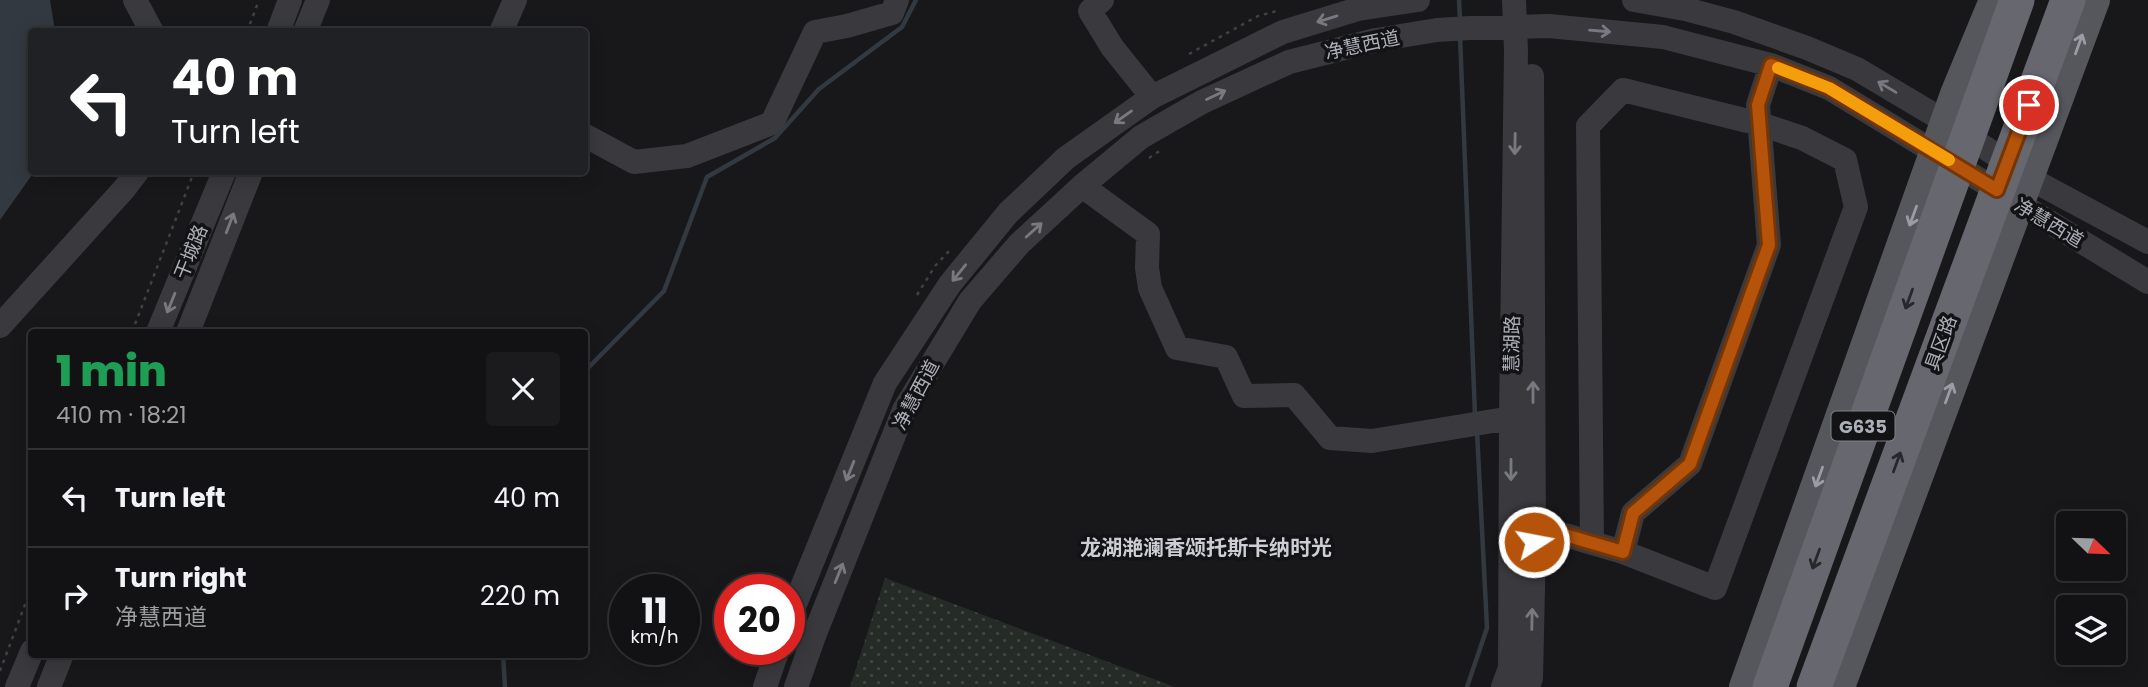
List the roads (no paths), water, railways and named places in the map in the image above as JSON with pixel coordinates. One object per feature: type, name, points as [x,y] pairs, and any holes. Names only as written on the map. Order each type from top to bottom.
[{"type":"highway","name":"G635","points":[[1770,687],[1952,144],[2017,0]]},
{"type":"highway","name":"具区路","points":[[1814,687],[1866,547],[2013,184],[2068,0]]},
{"type":"main road","points":[[1744,687],[1952,144],[1994,0]]},
{"type":"main road","points":[[1839,687],[1871,604],[2013,184],[2095,0]]},
{"type":"main road","points":[[1866,547],[1871,604]]},
{"type":"street","points":[[135,0],[150,28]]},
{"type":"street","points":[[280,28],[290,0]]},
{"type":"street","points":[[307,28],[318,0]]},
{"type":"street","points":[[503,28],[515,0]]},
{"type":"street","points":[[588,137],[634,162],[687,156],[772,123],[814,32],[892,13],[897,0]]},
{"type":"street","points":[[1102,0],[1090,11],[1112,47],[1152,97]]},
{"type":"street","name":"净慧西道","points":[[805,580],[886,383],[950,284],[1008,213],[1066,158],[1152,97],[1283,32],[1358,9],[1418,0]]},
{"type":"street","name":"慧湖路","points":[[1514,0],[1523,27],[1534,542],[1531,677],[1528,687]]},
{"type":"street","name":"慧湖路","points":[[1503,687],[1510,668],[1511,418],[1523,27],[1531,0]]},
{"type":"street","name":"净慧西道","points":[[1634,0],[1685,9],[1734,22],[1857,69],[1952,144],[2013,184],[2148,282]]},
{"type":"street","name":"净慧西道","points":[[796,687],[904,410],[970,301],[1019,244],[1141,137],[1202,102],[1289,61],[1376,40],[1437,30],[1549,26],[1663,37],[1771,65],[1829,88],[1952,144]]},
{"type":"street","points":[[1623,552],[1633,513],[1690,464],[1769,245],[1758,105],[1771,65]]},
{"type":"street","points":[[1534,542],[1565,535],[1592,543],[1623,552],[1715,588],[1856,207],[1845,160],[1802,138],[1760,124],[1623,90],[1588,126],[1592,543]]},
{"type":"street","points":[[0,326],[135,175]]},
{"type":"street","name":"干城路","points":[[159,329],[223,175]]},
{"type":"street","name":"干城路","points":[[189,329],[250,175]]},
{"type":"street","name":"净慧西道","points":[[2013,184],[2148,242]]},
{"type":"street","points":[[1082,186],[1148,234],[1147,268],[1150,288],[1177,348],[1226,357],[1244,396],[1294,395],[1330,438],[1372,441],[1511,418]]},
{"type":"street","points":[[18,687],[29,658]]},
{"type":"street","points":[[49,687],[60,658]]},
{"type":"street","points":[[765,687],[773,665]]},
{"type":"street","points":[[0,685],[6,687]]},
{"type":"waterway","points":[[588,368],[664,291],[707,177],[775,138],[819,89],[902,27],[916,0]]},
{"type":"waterway","points":[[1459,0],[1460,20]]},
{"type":"waterway","points":[[1460,36],[1475,415]]},
{"type":"waterway","points":[[1467,687],[1487,628],[1477,431]]},
{"type":"waterway","points":[[503,658],[505,687]]},
{"type":"district","name":"龙湖滟澜香颂托斯卡纳时光","points":[[1206,547]]}]
